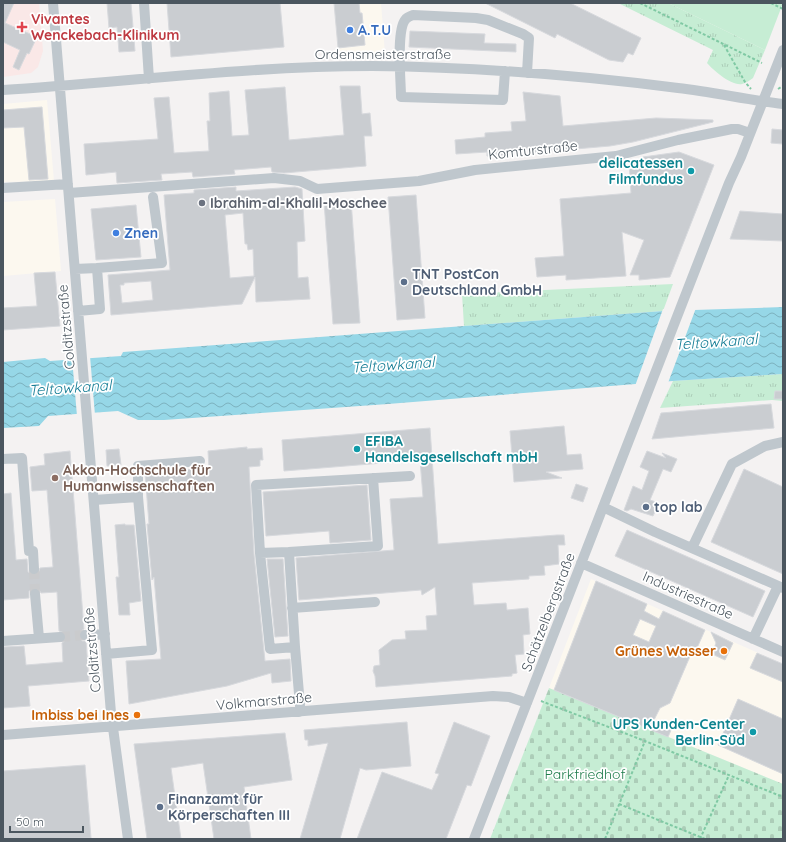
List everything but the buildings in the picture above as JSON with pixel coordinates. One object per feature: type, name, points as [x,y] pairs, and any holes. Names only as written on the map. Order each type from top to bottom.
[{"type":"street","name":"Colditzstraße","points":[[53,3],[112,727],[128,839]]},
{"type":"street","points":[[144,3],[149,79]]},
{"type":"street","points":[[504,71],[503,100],[401,97],[401,30],[405,20],[413,15],[476,18],[488,20],[523,34],[529,38],[527,72]]},
{"type":"street","points":[[781,54],[783,74]]},
{"type":"street","points":[[750,133],[781,54]]},
{"type":"street","name":"Ordensmeisterstraße","points":[[3,90],[293,68],[400,67],[527,72],[680,88],[762,102],[783,104]]},
{"type":"street","name":"Komturstraße","points":[[68,188],[274,178],[300,181],[317,189],[419,181],[475,170],[616,156],[678,140],[732,129],[750,133]]},
{"type":"street","name":"Schätzelbergstraße","points":[[474,839],[729,183],[750,133]]},
{"type":"street","points":[[3,188],[68,188]]},
{"type":"street","points":[[75,270],[162,263],[153,197]]},
{"type":"street","points":[[78,311],[100,309],[97,268]]},
{"type":"street","points":[[692,548],[732,464],[765,446],[783,442]]},
{"type":"street","points":[[3,459],[22,458],[29,551],[33,551],[34,569]]},
{"type":"street","points":[[106,654],[152,650],[138,497],[138,466],[200,461]]},
{"type":"street","points":[[295,647],[270,649],[260,553],[256,485],[410,476]]},
{"type":"street","points":[[260,553],[378,546],[373,478]]},
{"type":"street","points":[[94,500],[138,497]]},
{"type":"street","points":[[603,507],[780,587],[753,639]]},
{"type":"street","points":[[289,552],[300,712]]},
{"type":"street","name":"Industriestraße","points":[[582,563],[783,652]]},
{"type":"street","points":[[35,594],[39,638]]},
{"type":"street","points":[[292,608],[375,602]]},
{"type":"street","points":[[85,635],[104,634]]},
{"type":"street","points":[[3,641],[60,637]]},
{"type":"street","name":"Volkmarstraße","points":[[3,735],[493,696],[509,697],[527,703]]},
{"type":"path","points":[[640,3],[762,63]]},
{"type":"path","points":[[771,3],[783,9]]},
{"type":"path","points":[[723,44],[748,86]]},
{"type":"path","points":[[66,352],[65,324],[70,324]]},
{"type":"path","points":[[541,701],[783,797]]},
{"type":"path","points":[[605,839],[645,741]]},
{"type":"path","points":[[701,838],[729,775]]},
{"type":"path","points":[[619,804],[705,839]]},
{"type":"shaded area","name":"Vivantes Wenckebach-Klinikum","points":[[3,3],[39,3],[43,51],[38,67],[31,73],[3,77]]},
{"type":"shaded area","points":[[334,3],[381,3],[385,54],[338,54]]},
{"type":"shaded area","points":[[47,100],[54,181],[3,182],[3,104]]},
{"type":"shaded area","points":[[55,199],[61,271],[3,276],[3,202]]},
{"type":"shaded area","points":[[591,579],[783,664],[783,784],[549,688]]},
{"type":"green space","points":[[618,3],[668,3],[765,50],[753,78],[742,84],[733,83],[718,73],[707,63],[713,50]]},
{"type":"green space","points":[[668,3],[783,3],[765,50]]},
{"type":"green space","points":[[673,284],[663,311],[464,326],[462,294]]},
{"type":"green space","points":[[783,374],[783,401],[772,400],[660,408],[673,381]]},
{"type":"green space","name":"Parkfriedhof","points":[[549,688],[783,784],[783,839],[490,839]]},
{"type":"water","name":"Teltowkanal","points":[[783,307],[783,374],[164,420],[138,420],[118,411],[48,416],[39,426],[3,428],[3,362],[45,358],[50,361],[121,356],[123,352],[663,311]]},
{"type":"pier","points":[[696,308],[668,383],[635,386],[663,309]]},
{"type":"pier","points":[[90,356],[95,415],[77,416],[72,358]]},
{"type":"tunnel","points":[[34,569],[35,594]]},
{"type":"tunnel","points":[[60,637],[85,635]]},
{"type":"place","name":"Vivantes Wenckebach-Klinikum","points":[[22,27]]},
{"type":"place","name":"A.T.U","points":[[350,30]]},
{"type":"place","name":"delicatessen Filmfundus","points":[[691,171]]},
{"type":"place","name":"Ibrahim-al-Khalil-Moschee","points":[[202,203]]},
{"type":"place","name":"Znen","points":[[116,233]]},
{"type":"place","name":"TNT PostCon Deutschland GmbH","points":[[404,282]]},
{"type":"place","name":"EFIBA Handelsgesellschaft mbH","points":[[357,449]]},
{"type":"place","name":"Akkon-Hochschule für Humanwissenschaften","points":[[55,478]]},
{"type":"place","name":"top lab","points":[[646,507]]},
{"type":"place","name":"Grünes Wasser","points":[[724,651]]},
{"type":"place","name":"Imbiss bei Ines","points":[[137,715]]},
{"type":"place","name":"UPS Kunden-Center Berlin-Süd","points":[[753,732]]},
{"type":"place","name":"Finanzamt für Körperschaften III","points":[[160,807]]}]
